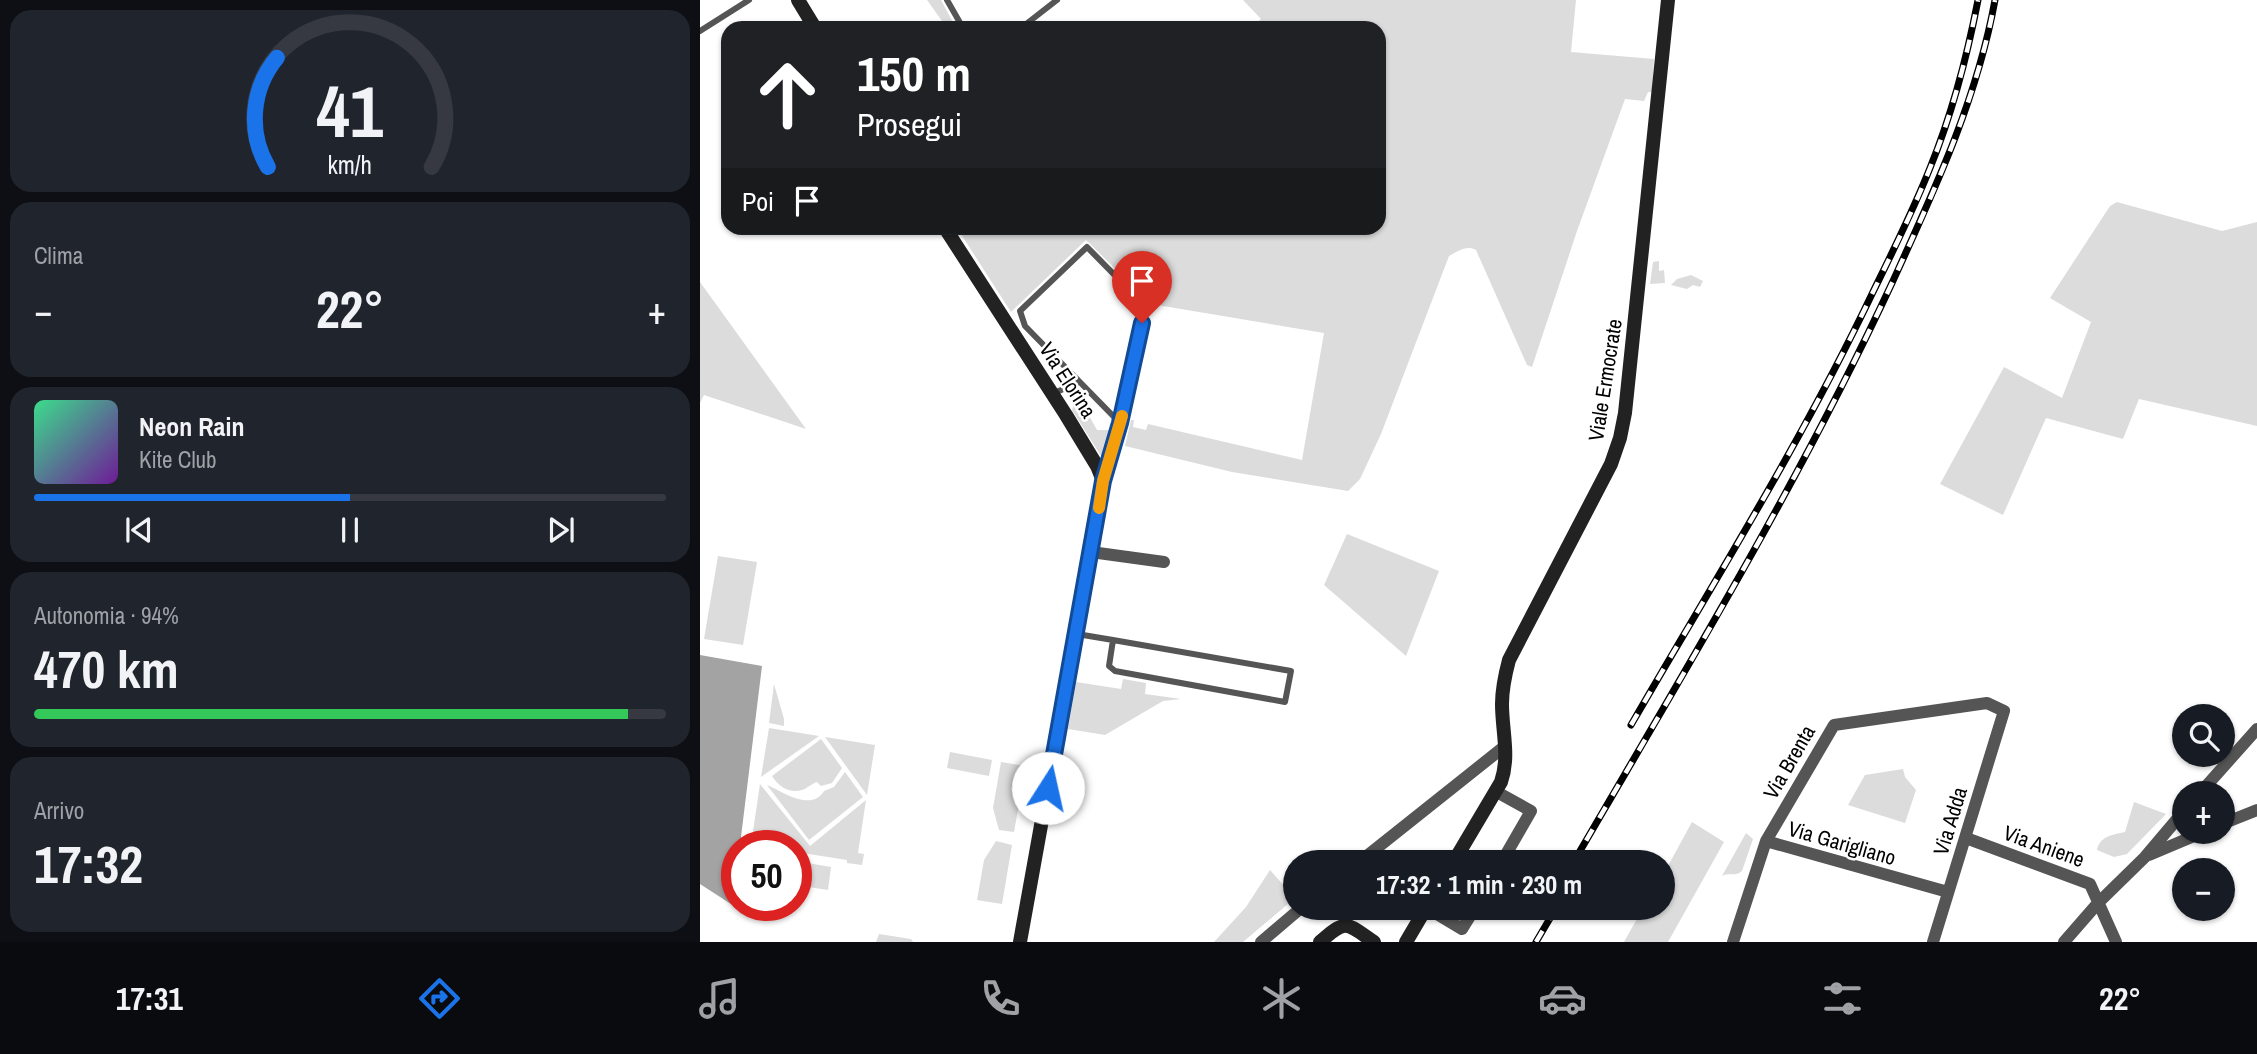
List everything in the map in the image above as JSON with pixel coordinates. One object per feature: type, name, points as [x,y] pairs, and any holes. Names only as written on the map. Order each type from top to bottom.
[{"type":"main road","points":[[798,0],[811,21]]},
{"type":"main road","name":"Viale Ermocrate","points":[[1498,786],[1505,770],[1506,746],[1502,706],[1503,683],[1509,660],[1611,464],[1620,438],[1635,326],[1668,0]]},
{"type":"main road","name":"Via Elorina","points":[[949,235],[1052,394],[1097,466],[1103,481]]},
{"type":"main road","points":[[1020,942],[1103,481]]},
{"type":"main road","points":[[1461,850],[1498,786]]},
{"type":"main road","points":[[1410,937],[1419,920]]},
{"type":"main road","points":[[1320,942],[1344,925],[1374,942]]},
{"type":"street","points":[[1091,552],[1164,562]]},
{"type":"street","name":"Via Brenta","points":[[1733,942],[1766,841],[1834,724],[1987,704],[2004,711]]},
{"type":"street","name":"Via Adda","points":[[1933,942],[2004,711]]},
{"type":"street","points":[[2211,781],[2257,729]]},
{"type":"street","points":[[1374,850],[1506,746]]},
{"type":"street","points":[[1480,766],[1490,766],[1497,771],[1498,786],[1531,811],[1508,850]]},
{"type":"street","points":[[2235,819],[2257,810]]},
{"type":"street","points":[[2063,942],[2172,825]]},
{"type":"street","name":"Via Aniene","points":[[1966,838],[2090,884],[2116,942]]},
{"type":"street","name":"Via Garigliano","points":[[1766,841],[1948,892]]},
{"type":"street","points":[[2145,857],[2176,844]]},
{"type":"street","points":[[2090,884],[2116,885]]},
{"type":"street","points":[[1261,942],[1287,920]]},
{"type":"street","points":[[1447,920],[1462,929],[1468,920]]},
{"type":"lane","points":[[700,31],[749,0]]},
{"type":"lane","points":[[947,0],[959,21]]},
{"type":"lane","points":[[1030,21],[1057,0]]},
{"type":"lane","points":[[1103,481],[1120,423],[1145,306],[1087,247],[1020,311],[1025,326],[1120,423]]},
{"type":"lane","points":[[1052,394],[1079,382]]},
{"type":"lane","points":[[1075,633],[1291,671],[1285,702],[1115,671],[1109,666],[1113,640]]},
{"type":"shaded area","points":[[927,0],[941,0],[952,21],[942,21]]},
{"type":"shaded area","points":[[1243,0],[1576,0],[1571,52],[1654,59],[1652,92],[1648,92],[1644,101],[1625,99],[1532,367],[1527,365],[1476,250],[1466,248],[1449,256],[1381,434],[1360,479],[1348,491],[1232,472],[1125,446],[1131,420],[1134,420],[1133,427],[1146,430],[1148,424],[1302,460],[1324,333],[1151,304],[1086,240],[1011,312],[962,235],[1386,235],[1386,21],[1259,21],[1261,19]]},
{"type":"shaded area","points":[[2117,202],[2222,231],[2257,222],[2257,426],[2139,399],[2123,439],[2046,418],[2003,515],[1940,484],[2004,367],[2062,398],[2091,322],[2050,298],[2110,206]]},
{"type":"shaded area","points":[[1659,261],[1659,271],[1664,270],[1665,283],[1650,284],[1653,262]]},
{"type":"shaded area","points":[[1691,275],[1703,281],[1700,287],[1693,285],[1687,289],[1671,285],[1677,279]]},
{"type":"shaded area","points":[[700,282],[806,429],[704,395],[700,403]]},
{"type":"shaded area","points":[[1077,394],[1097,430],[1110,430],[1104,456],[1101,456],[1072,410]]},
{"type":"shaded area","points":[[1347,534],[1439,571],[1406,656],[1324,585]]},
{"type":"shaded area","points":[[718,556],[757,562],[743,645],[704,639]]},
{"type":"shaded area","points":[[700,655],[762,666],[742,830],[721,830],[721,898],[700,884]]},
{"type":"shaded area","points":[[1123,679],[1146,683],[1145,694],[1181,699],[1163,701],[1105,735],[1068,729],[1076,682],[1121,689]]},
{"type":"shaded area","points":[[774,684],[784,719],[784,726],[769,723]]},
{"type":"shaded area","points":[[769,728],[819,736],[761,777]]},
{"type":"shaded area","points":[[825,737],[875,745],[867,795]]},
{"type":"shaded area","points":[[821,739],[842,768],[832,783],[821,786],[817,782],[797,791],[788,790],[777,783],[772,776]]},
{"type":"shaded area","points":[[950,752],[992,760],[989,776],[947,768]]},
{"type":"shaded area","points":[[1001,762],[1026,766],[1014,832],[999,830],[993,808]]},
{"type":"shaded area","points":[[1903,769],[1905,777],[1916,790],[1905,823],[1848,805],[1865,775]]},
{"type":"shaded area","points":[[845,772],[863,797],[812,838],[812,830],[801,830],[767,785],[804,800],[818,797],[834,787]]},
{"type":"shaded area","points":[[760,784],[797,830],[753,830]]},
{"type":"shaded area","points":[[866,800],[858,853],[864,854],[862,865],[847,863],[847,860],[812,855],[812,844]]},
{"type":"shaded area","points":[[2134,802],[2166,814],[2127,854],[2114,857],[2097,850],[2104,839],[2125,832]]},
{"type":"shaded area","points":[[1692,822],[1724,842],[1668,942],[1624,942],[1636,920],[1675,920],[1675,853]]},
{"type":"shaded area","points":[[1746,833],[1753,839],[1742,871],[1722,876]]},
{"type":"shaded area","points":[[996,841],[1012,845],[1002,904],[977,900],[984,860]]},
{"type":"shaded area","points":[[812,864],[831,867],[828,890],[812,888]]},
{"type":"shaded area","points":[[1270,870],[1283,885],[1283,908],[1243,942],[1214,942],[1246,907]]},
{"type":"shaded area","points":[[879,934],[911,939],[913,942],[876,942]]},
{"type":"railway","points":[[1631,725],[1816,404],[1895,247],[1938,148],[1964,64],[1978,0]]},
{"type":"railway","points":[[1581,850],[1739,576],[1856,358],[1908,249],[1966,109],[1995,0]]},
{"type":"railway","points":[[1536,942],[1549,920]]},
{"type":"slow traffic","points":[[1099,508],[1103,481],[1122,416]]},
{"type":"route","points":[[1048,788],[1103,481],[1120,423],[1142,323]]}]
